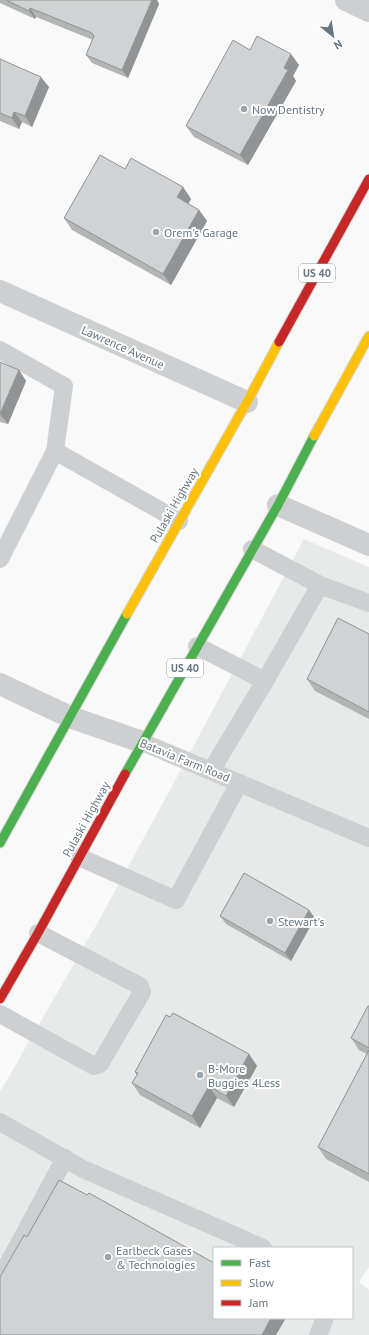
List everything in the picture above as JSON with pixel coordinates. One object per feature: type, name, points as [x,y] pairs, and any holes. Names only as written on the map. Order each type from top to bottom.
[{"type":"highway","name":"Pulaski Highway","points":[[0,843],[178,521],[247,402],[369,180]]},
{"type":"highway","name":"Pulaski Highway","points":[[0,999],[38,933],[142,742],[278,505],[369,336]]},
{"type":"street","points":[[346,0],[369,10]]},
{"type":"street","name":"Lawrence Avenue","points":[[0,291],[247,402]]},
{"type":"street","points":[[278,505],[369,545]]},
{"type":"street","name":"Batavia Farm Road","points":[[0,684],[70,717],[142,742]]},
{"type":"lane","points":[[0,350],[64,386],[55,451],[0,559]]},
{"type":"lane","points":[[55,451],[178,521]]},
{"type":"lane","points":[[252,549],[320,585],[369,603]]},
{"type":"lane","points":[[211,771],[320,585]]},
{"type":"lane","points":[[197,646],[265,681]]},
{"type":"lane","name":"Batavia Farm Road","points":[[142,742],[369,838]]},
{"type":"lane","points":[[79,856],[176,900],[239,783]]},
{"type":"lane","points":[[0,1014],[94,1066],[100,1064],[142,992],[140,986],[38,933]]},
{"type":"lane","points":[[0,1122],[83,1169],[261,1247]]},
{"type":"lane","points":[[0,1279],[65,1158]]},
{"type":"lane","points":[[318,1335],[324,1319]]},
{"type":"shaded area","points":[[304,539],[369,567],[369,1267],[359,1282],[369,1290],[369,1335],[0,1335],[0,1092],[98,922]]},
{"type":"building","points":[[6,0],[152,0],[122,70],[86,55],[94,36],[92,33],[30,8],[29,11]]},
{"type":"building","name":"Now Dentistry","points":[[257,36],[291,54],[284,68],[288,70],[240,155],[186,126],[233,40],[250,50]]},
{"type":"building","points":[[0,59],[41,77],[25,116],[14,112],[12,118],[0,113]]},
{"type":"building","points":[[100,155],[125,169],[131,158],[183,187],[177,197],[199,210],[163,274],[64,218]]},
{"type":"building","points":[[0,362],[19,370],[0,414]]},
{"type":"building","points":[[338,618],[369,634],[369,712],[307,679]]},
{"type":"building","name":"Stewart's","points":[[244,873],[309,910],[285,953],[220,916]]},
{"type":"building","points":[[369,1006],[369,1048],[351,1038]]},
{"type":"building","name":"B-More Buggies 4Less","points":[[173,1013],[249,1054],[226,1096],[209,1086],[192,1116],[132,1083],[138,1073],[135,1072],[166,1015],[170,1017]]},
{"type":"building","points":[[369,1050],[369,1174],[318,1147]]},
{"type":"building","name":"Earlbeck Gases & Technologies","points":[[59,1180],[87,1195],[89,1193],[213,1262],[213,1319],[270,1319],[262,1335],[0,1335],[0,1277],[24,1235],[27,1237]]},
{"type":"traffic: fast","points":[[125,774],[278,505],[314,436]]},
{"type":"traffic: fast","points":[[0,843],[127,614]]},
{"type":"traffic: slow","points":[[314,436],[369,336]]},
{"type":"traffic: slow","points":[[127,614],[247,402],[279,342]]},
{"type":"traffic: jam","points":[[279,342],[369,179]]},
{"type":"traffic: jam","points":[[0,999],[125,774]]},
{"type":"place","name":"Now Dentistry","points":[[244,109]]},
{"type":"place","name":"Orem's Garage","points":[[156,232]]},
{"type":"place","name":"Stewart's","points":[[270,921]]},
{"type":"place","name":"B-More Buggies 4Less","points":[[200,1075]]},
{"type":"place","name":"Earlbeck Gases & Technologies","points":[[108,1257]]}]
